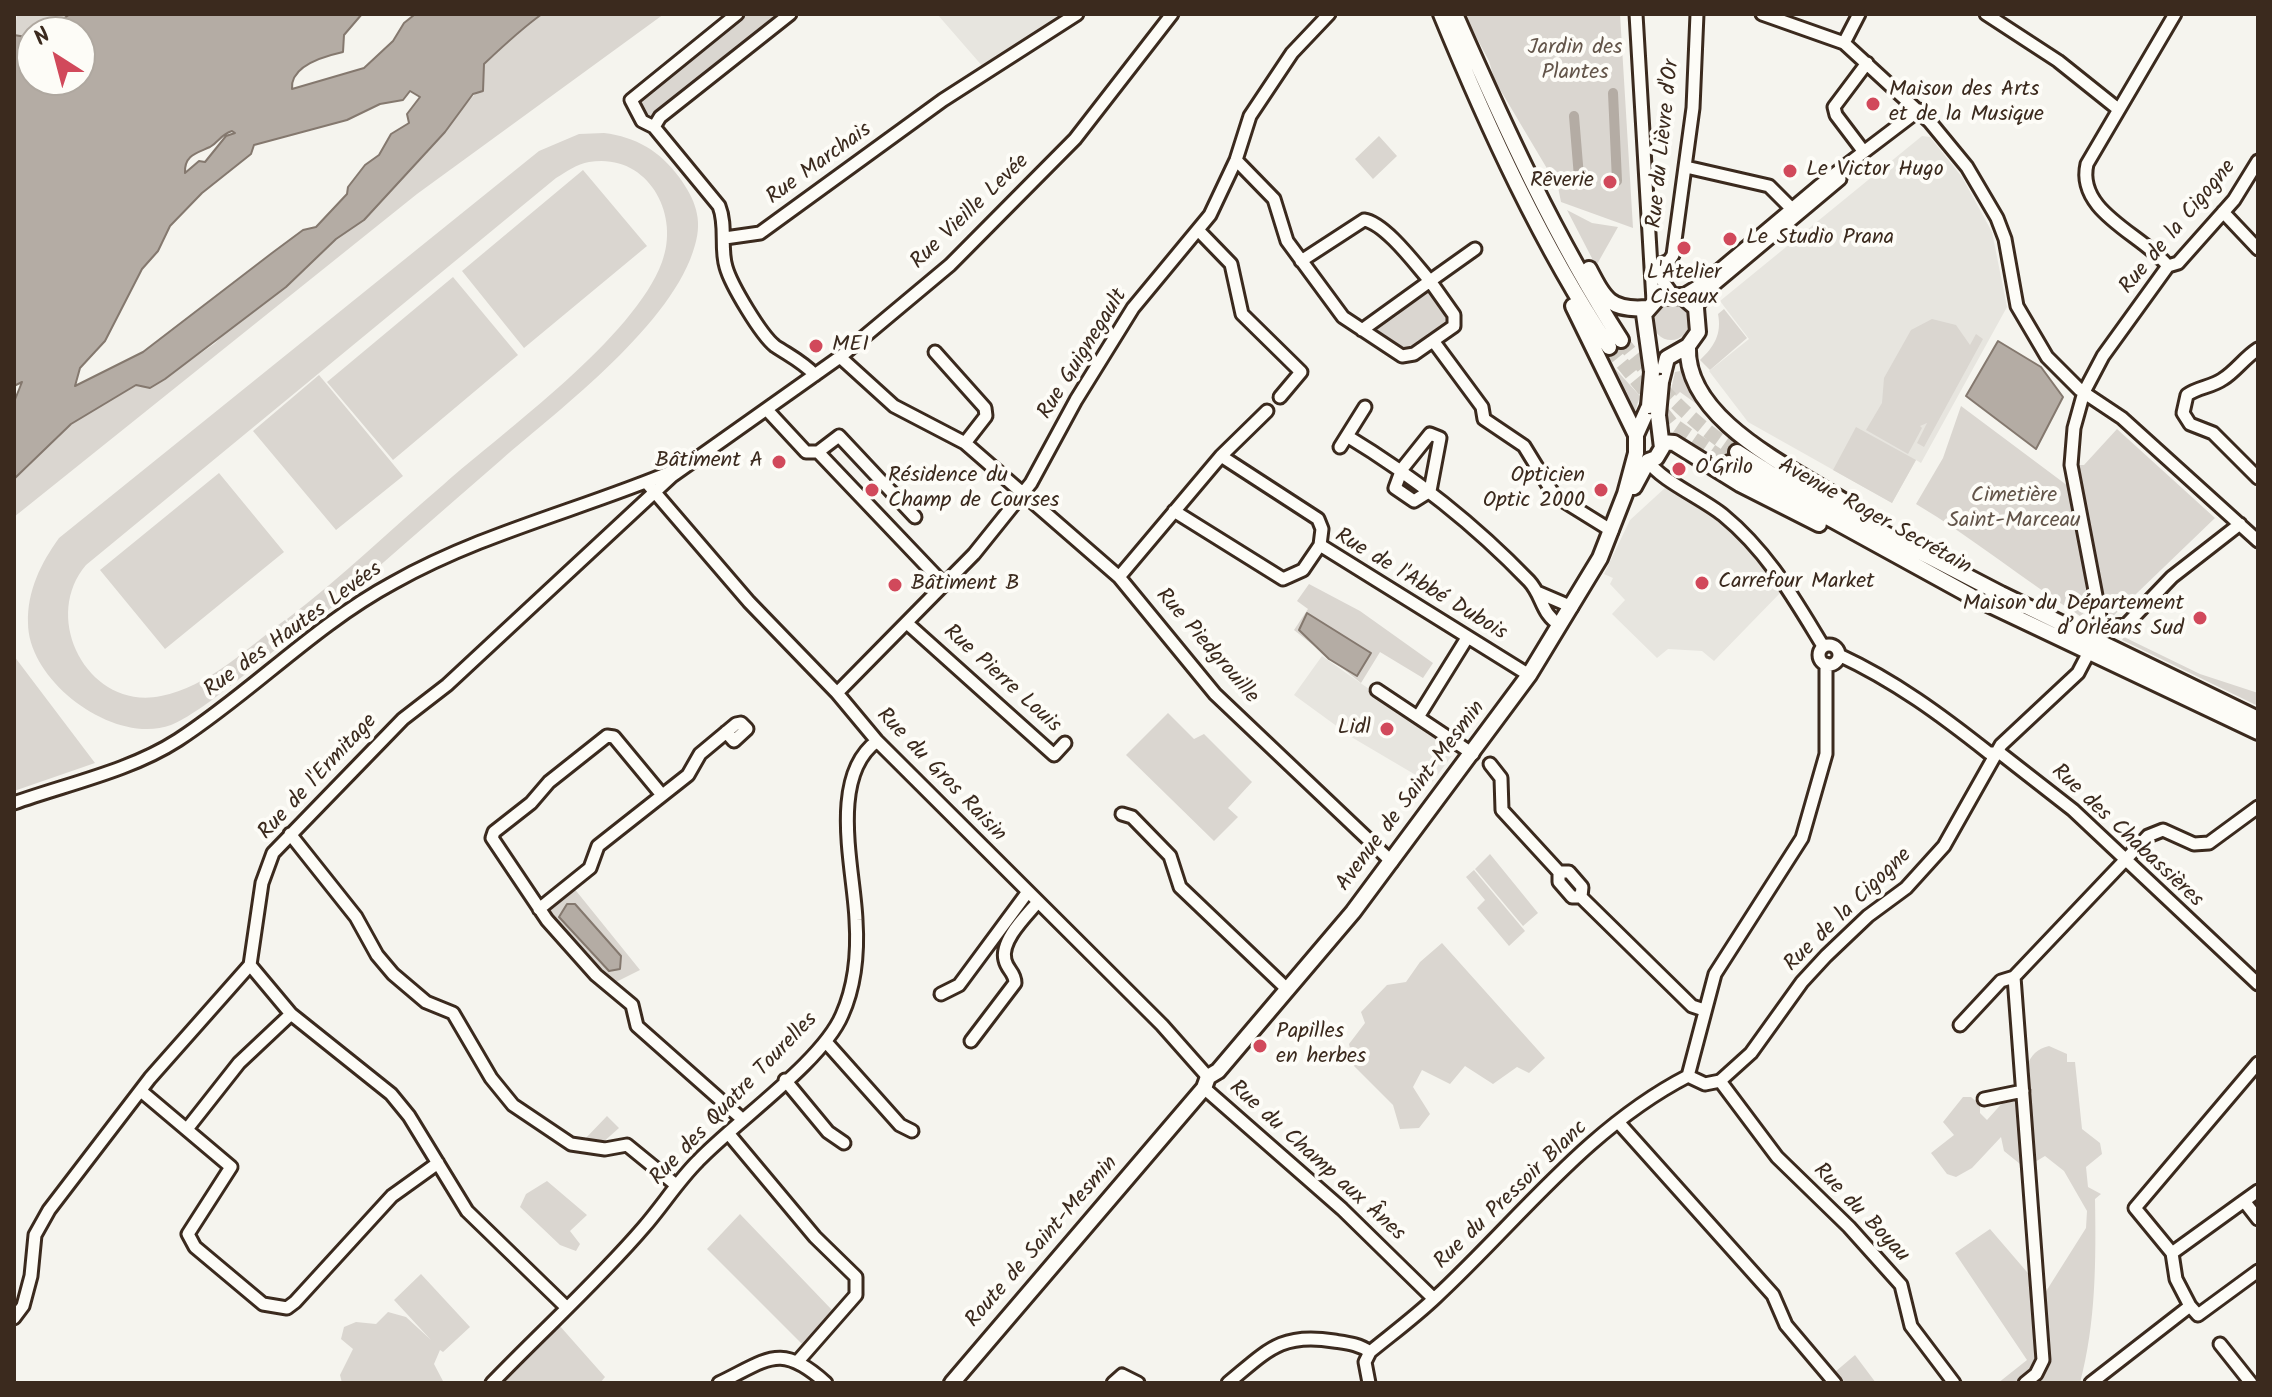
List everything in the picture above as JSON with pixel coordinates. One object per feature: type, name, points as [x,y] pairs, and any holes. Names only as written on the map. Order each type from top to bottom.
[{"type":"main road","points":[[1441,14],[1507,145],[1591,294],[1615,344]]},
{"type":"main road","points":[[1455,14],[1551,265],[1636,435]]},
{"type":"main road","points":[[1507,145],[1607,298],[1620,309],[1677,295],[1696,308],[1700,324],[1688,346],[1692,378],[1729,425],[1764,455],[1845,501],[1904,542]]},
{"type":"main road","name":"Avenue de Saint-Mesmin","points":[[1642,457],[1660,453],[1662,442],[1654,411],[1657,377],[1643,328],[1650,304]]},
{"type":"main road","name":"Avenue de Saint-Mesmin","points":[[1657,377],[1672,353],[1688,346]]},
{"type":"main road","name":"Avenue de Saint-Mesmin","points":[[1167,1132],[1392,862],[1529,675],[1572,607],[1614,525],[1642,457],[1636,435],[1654,411]]},
{"type":"main road","points":[[1662,442],[1674,443],[1740,484],[1825,527],[1879,547]]},
{"type":"main road","name":"Avenue Roger Secrétain","points":[[2258,719],[1733,458],[1879,547],[1971,596],[2095,640],[2258,732]]},
{"type":"main road","name":"Route de Saint-Mesmin","points":[[960,1380],[1167,1132]]},
{"type":"street","points":[[737,14],[631,100],[642,121],[654,127],[719,206],[727,269],[757,324],[773,344],[800,359],[815,375]]},
{"type":"street","points":[[654,127],[660,117],[790,14]]},
{"type":"street","name":"Rue Marchais","points":[[725,238],[760,233],[943,100],[1077,14]]},
{"type":"street","name":"Rue Vieille Levée","points":[[656,492],[689,464],[768,411],[840,357],[950,265],[1075,139],[1172,14]]},
{"type":"street","name":"Rue Guignegault","points":[[837,693],[974,554],[1021,495],[1133,308],[1199,231],[1219,199],[1250,116],[1292,53],[1329,14]]},
{"type":"street","points":[[1636,14],[1653,268],[1650,304]]},
{"type":"street","name":"Rue du Lièvre d'Or","points":[[1653,268],[1672,257],[1693,108],[1697,14]]},
{"type":"street","points":[[1762,14],[1844,43],[1919,110],[1967,167],[1995,215],[2005,239],[2014,299],[2036,341],[2084,392],[2122,418],[2258,541]]},
{"type":"street","points":[[1844,43],[1859,14]]},
{"type":"street","points":[[1986,14],[2058,61],[2118,109]]},
{"type":"street","points":[[2168,266],[2095,203],[2084,184],[2087,164],[2175,14]]},
{"type":"street","points":[[1864,152],[1836,115],[1834,107],[1867,63]]},
{"type":"street","points":[[1653,268],[1677,295],[1705,282],[1919,110]]},
{"type":"street","points":[[1696,308],[1710,288],[1795,212],[1864,152],[1919,110]]},
{"type":"street","points":[[1236,160],[1274,199],[1287,241],[1301,261],[1343,317],[1402,356],[1411,356],[1434,342],[1456,322],[1430,281],[1370,220],[1358,221],[1301,261]]},
{"type":"street","name":"Rue de la Cigogne","points":[[1720,1081],[1769,1033],[1803,981],[1826,956],[1868,916],[1906,888],[1944,846],[1995,753],[2015,729],[2068,684],[2095,640],[2071,465],[2074,428],[2084,392],[2103,356],[2168,266],[2178,263],[2223,212],[2258,161]]},
{"type":"street","points":[[1686,167],[1769,186],[1795,212]]},
{"type":"street","points":[[2223,212],[2258,249]]},
{"type":"street","points":[[1199,231],[1231,264],[1242,314],[1300,364],[1301,372],[1280,397]]},
{"type":"street","points":[[1362,330],[1475,249]]},
{"type":"street","points":[[1434,342],[1482,407],[1484,419],[1524,446],[1554,495],[1614,525]]},
{"type":"street","points":[[2258,349],[2243,358],[2222,380],[2199,386],[2187,395],[2183,413],[2190,424],[2213,433],[2258,478]]},
{"type":"street","points":[[935,352],[985,408],[986,416],[965,443]]},
{"type":"street","name":"Rue Piedgrouille","points":[[840,357],[894,406],[965,443],[1021,495],[1119,577],[1215,694],[1392,862]]},
{"type":"street","points":[[1340,447],[1365,407]]},
{"type":"street","points":[[768,411],[806,452],[818,452],[836,435],[839,436],[915,517]]},
{"type":"street","points":[[1119,577],[1221,456],[1267,411]]},
{"type":"street","points":[[1430,434],[1440,438],[1430,491],[1414,501],[1395,488],[1402,469],[1430,434]]},
{"type":"street","points":[[1347,436],[1402,469],[1430,491],[1537,592],[1572,607]]},
{"type":"street","points":[[818,452],[938,578]]},
{"type":"street","points":[[1221,456],[1318,519],[1322,529],[1320,545]]},
{"type":"street","points":[[1642,457],[1659,475],[1687,488],[1722,514],[1762,552],[1782,576],[1823,646]]},
{"type":"street","name":"Rue des Hautes Levées","points":[[14,803],[141,759],[176,742],[356,606],[419,568],[474,542],[689,464]]},
{"type":"street","points":[[646,482],[656,492]]},
{"type":"street","name":"Rue du Gros Raisin","points":[[656,492],[749,602],[837,693],[877,741],[1162,1025],[1206,1083]]},
{"type":"street","name":"Rue de l'Ermitage","points":[[250,965],[267,864],[290,834],[403,719],[447,685],[656,492]]},
{"type":"street","name":"Rue de l'Abbé Dubois","points":[[1174,511],[1283,579],[1303,570],[1320,545],[1529,675]]},
{"type":"street","points":[[2095,640],[2126,625],[2172,577],[2240,524]]},
{"type":"street","points":[[1537,592],[1547,617],[1560,625]]},
{"type":"street","name":"Rue Pierre Louis","points":[[908,624],[1054,755],[1065,743]]},
{"type":"street","points":[[1418,717],[1467,638]]},
{"type":"street","points":[[1823,646],[1834,646],[1839,655],[1834,663],[1826,664]]},
{"type":"street","points":[[1720,1081],[1705,1084],[1688,1076],[1715,974],[1802,838],[1826,754],[1826,664],[1819,656],[1823,646]]},
{"type":"street","name":"Rue des Chabassières","points":[[1839,655],[1886,677],[1989,753],[2000,753],[2073,810],[2258,984]]},
{"type":"street","points":[[1377,690],[1473,754]]},
{"type":"street","points":[[539,909],[590,868],[598,846],[688,775],[700,754],[726,732]]},
{"type":"street","points":[[662,795],[612,735],[549,782],[531,803],[494,832],[492,838],[539,909],[596,975],[632,1005],[637,1026],[742,1119]]},
{"type":"street","name":"Rue des Quatre Tourelles","points":[[492,1383],[644,1227],[676,1185],[826,1042],[843,1014],[855,963],[857,924],[847,820],[849,788],[864,756],[877,741]]},
{"type":"street","points":[[1490,764],[1501,778],[1502,810],[1559,872],[1559,882],[1565,889],[1572,897],[1581,897],[1690,1003],[1704,1010]]},
{"type":"street","points":[[1960,1025],[2001,981],[2014,977],[2153,833],[2168,831],[2194,844],[2209,843],[2258,807]]},
{"type":"street","points":[[1122,814],[1132,817],[1170,856],[1180,887],[1288,990]]},
{"type":"street","points":[[290,834],[356,917],[377,955],[393,974],[426,1002],[453,1013],[491,1078],[513,1105],[571,1144],[605,1149],[627,1145],[676,1185]]},
{"type":"street","points":[[941,994],[959,985],[1027,893]]},
{"type":"street","points":[[971,1041],[1015,983],[1014,974],[1004,958],[1005,945],[1037,903]]},
{"type":"street","points":[[14,1318],[23,1306],[31,1276],[35,1235],[49,1210],[141,1091],[250,965],[291,1014],[391,1094],[409,1116],[467,1211],[566,1307]]},
{"type":"street","points":[[2014,977],[2043,1360],[2036,1374],[2025,1383]]},
{"type":"street","points":[[187,1129],[239,1063],[291,1014]]},
{"type":"street","points":[[826,1042],[900,1125],[912,1131]]},
{"type":"street","points":[[2194,1311],[2176,1279],[2172,1253],[2135,1208],[2258,1063]]},
{"type":"street","name":"Rue du Pressoir Blanc","points":[[1370,1352],[1434,1299],[1574,1158],[1654,1095],[1688,1076]]},
{"type":"street","points":[[785,1080],[828,1132],[844,1143]]},
{"type":"street","name":"Rue du Boyau","points":[[1720,1081],[1777,1157],[1849,1227],[1901,1285],[1911,1326],[1954,1383]]},
{"type":"street","name":"Rue du Champ aux Ânes","points":[[1206,1083],[1434,1299]]},
{"type":"street","points":[[141,1091],[231,1167],[192,1223],[189,1237],[248,1294],[274,1309],[287,1308],[295,1302],[392,1196],[438,1163]]},
{"type":"street","points":[[1984,1099],[2023,1091]]},
{"type":"street","points":[[1619,1123],[1773,1295],[1786,1325],[1835,1383]]},
{"type":"street","points":[[728,1133],[815,1237],[856,1277],[856,1295],[799,1360]]},
{"type":"street","points":[[2172,1253],[2258,1191]]},
{"type":"street","points":[[2244,1201],[2258,1219]]},
{"type":"street","points":[[2091,1383],[2194,1311],[2258,1271]]},
{"type":"street","points":[[1228,1383],[1286,1340],[1306,1336],[1352,1344],[1370,1352],[1365,1362],[1369,1383]]},
{"type":"street","points":[[2220,1344],[2251,1383]]},
{"type":"street","points":[[719,1383],[773,1358],[799,1360],[826,1383]]},
{"type":"street","points":[[1113,1383],[1122,1375],[1138,1383]]},
{"type":"shaded area","points":[[70,14],[362,14],[344,35],[343,52],[318,59],[303,68],[293,81],[292,89],[364,68],[393,41],[404,23],[414,15],[542,14],[484,64],[483,91],[473,94],[445,132],[364,220],[336,239],[286,287],[165,379],[150,388],[136,385],[71,424],[14,479],[14,402],[22,382],[14,386],[14,35],[16,96],[96,96],[96,16],[67,16]],"holes":[[[410,91],[420,97],[407,114],[409,123],[391,134],[379,155],[365,165],[348,187],[347,194],[316,227],[303,230],[143,352],[75,386],[80,368],[105,341],[142,269],[158,251],[170,226],[202,193],[251,154],[254,145],[347,120],[380,104],[403,100]],[[235,133],[226,136],[205,162],[199,161],[185,173],[192,156],[210,147],[225,134]]]},
{"type":"shaded area","points":[[937,14],[1064,14],[984,68]]},
{"type":"shaded area","points":[[1922,136],[1930,137],[1962,177],[1992,232],[2007,307],[1921,463],[1916,460],[1892,503],[1748,422],[1709,371],[1749,339],[1720,301]]},
{"type":"shaded area","points":[[1998,341],[2041,367],[2063,397],[2036,449],[1966,396]]},
{"type":"shaded area","points":[[1666,487],[1684,493],[1751,549],[1783,590],[1714,661],[1702,651],[1668,649],[1657,658],[1612,614],[1625,600],[1610,584],[1613,578],[1604,574],[1630,520]]},
{"type":"shaded area","points":[[1307,613],[1371,653],[1357,676],[1329,659],[1299,630]]},
{"type":"shaded area","points":[[1322,656],[1456,750],[1431,784],[1353,738],[1294,695]]},
{"type":"shaded area","points":[[567,904],[575,904],[621,956],[620,969],[609,971],[559,917]]},
{"type":"green space","points":[[17,14],[70,14],[67,16]]},
{"type":"green space","points":[[542,14],[664,14],[417,194],[14,517],[14,479],[64,430],[136,385],[150,388],[214,344],[235,324],[286,287],[336,239],[364,220],[476,93],[482,85],[484,64]]},
{"type":"green space","points":[[744,14],[780,14],[661,111],[651,118],[645,117],[637,100]]},
{"type":"green space","name":"Jardin des Plantes","points":[[1464,14],[1620,14],[1633,228],[1561,202],[1558,187],[1495,81],[1489,61]]},
{"type":"green space","points":[[604,133],[637,142],[664,160],[689,193],[698,218],[695,245],[683,274],[664,304],[613,362],[331,608],[297,633],[287,619],[565,381],[625,321],[647,291],[662,262],[667,243],[667,224],[662,206],[642,176],[627,166],[609,161],[589,162],[556,178],[86,565],[73,587],[68,610],[71,634],[79,656],[94,675],[112,689],[135,697],[161,696],[195,684],[226,665],[285,620],[295,634],[216,697],[171,725],[149,729],[125,726],[101,718],[58,687],[42,667],[32,645],[28,611],[36,578],[59,538],[539,151],[579,134]]},
{"type":"green space","points":[[1379,136],[1397,156],[1373,179],[1355,159]]},
{"type":"green space","points":[[583,170],[647,246],[524,348],[462,271]]},
{"type":"green space","points":[[1567,210],[1592,223],[1618,227],[1596,266]]},
{"type":"green space","points":[[453,277],[518,355],[393,460],[327,382]]},
{"type":"green space","points":[[1427,289],[1446,316],[1446,325],[1405,352],[1377,334],[1378,329],[1398,315],[1401,305],[1411,304]]},
{"type":"green space","points":[[1671,304],[1684,309],[1689,322],[1684,335],[1671,340],[1658,335],[1653,322],[1658,309]]},
{"type":"green space","points":[[1724,309],[1747,338],[1710,370],[1700,360],[1716,340],[1718,314]]},
{"type":"green space","points":[[1932,319],[1956,325],[1970,345],[1976,334],[1983,339],[1924,447],[1917,443],[1927,423],[1920,426],[1922,428],[1908,454],[1866,430],[1882,403],[1884,378],[1911,330]]},
{"type":"green space","points":[[1610,363],[1640,396],[1634,415],[1610,370]]},
{"type":"green space","points":[[1680,371],[1716,418],[1680,392],[1676,396],[1671,390],[1675,372]]},
{"type":"green space","points":[[319,375],[403,476],[336,530],[253,431]]},
{"type":"green space","name":"Cimetière Saint-Marceau","points":[[1961,406],[2068,486],[2090,608],[2080,616],[1916,504],[1943,458]]},
{"type":"green space","points":[[1856,427],[1916,460],[1892,503],[1833,470]]},
{"type":"green space","name":"Cimetière Saint-Marceau","points":[[2117,429],[2215,518],[2110,619],[2104,617],[2077,465],[2084,465]]},
{"type":"green space","points":[[219,473],[284,552],[165,649],[100,570]]},
{"type":"green space","points":[[1309,584],[1360,611],[1433,663],[1423,678],[1380,652],[1361,683],[1294,630],[1308,609],[1297,601]]},
{"type":"green space","points":[[2124,637],[2200,674],[2258,693],[2258,706],[2122,640]]},
{"type":"green space","points":[[14,656],[95,763],[14,791]]},
{"type":"green space","points":[[1168,713],[1194,739],[1204,734],[1252,782],[1228,808],[1238,817],[1214,841],[1126,755]]},
{"type":"green space","points":[[1490,854],[1538,913],[1523,926],[1475,869]]},
{"type":"green space","points":[[1474,870],[1525,931],[1509,946],[1477,908],[1485,900],[1466,877]]},
{"type":"green space","points":[[573,887],[640,970],[612,984],[549,918],[546,907]]},
{"type":"green space","points":[[1442,943],[1545,1058],[1529,1073],[1517,1067],[1493,1084],[1465,1066],[1450,1084],[1422,1070],[1413,1087],[1430,1114],[1419,1128],[1400,1129],[1393,1105],[1354,1066],[1349,1044],[1365,1023],[1361,1012],[1387,985],[1406,982],[1420,962]]},
{"type":"green space","points":[[2049,1046],[2067,1054],[2067,1062],[2075,1062],[2082,1129],[2100,1143],[2102,1154],[2086,1167],[2088,1187],[2101,1194],[2095,1199],[2095,1269],[2089,1337],[2080,1383],[1998,1383],[2027,1360],[1955,1253],[1990,1229],[2045,1293],[2086,1228],[2087,1211],[2064,1171],[2045,1156],[2025,1168],[2004,1151],[2001,1137],[1972,1168],[1956,1177],[1947,1174],[1931,1153],[1954,1135],[1943,1122],[1963,1097],[1971,1097],[1980,1105],[1980,1113],[1987,1120],[2030,1072],[2027,1066],[2033,1056]]},
{"type":"green space","points":[[607,1116],[619,1128],[601,1144],[583,1141]]},
{"type":"green space","points":[[547,1181],[587,1215],[570,1231],[580,1244],[576,1251],[560,1245],[520,1207],[526,1194]]},
{"type":"green space","points":[[740,1214],[832,1310],[802,1344],[707,1249]]},
{"type":"green space","points":[[421,1274],[470,1327],[443,1352],[440,1350],[434,1364],[444,1383],[342,1383],[340,1375],[353,1349],[341,1339],[344,1327],[356,1322],[376,1324],[388,1312],[406,1317],[431,1340],[394,1300]]},
{"type":"green space","points":[[559,1325],[605,1377],[600,1383],[501,1381]]},
{"type":"green space","points":[[1855,1355],[1876,1383],[1822,1383]]},
{"type":"waterway","points":[[1613,93],[1617,181]]},
{"type":"waterway","points":[[1574,116],[1579,177]]},
{"type":"tunnel","points":[[1621,340],[1674,401],[1737,452]]},
{"type":"tunnel","points":[[1609,347],[1672,424],[1729,463]]},
{"type":"place","name":"Maison des Arts et de la Musique","points":[[1873,104]]},
{"type":"place","name":"Le Victor Hugo","points":[[1790,171]]},
{"type":"place","name":"Rêverie","points":[[1610,182]]},
{"type":"place","name":"Le Studio Prana","points":[[1730,239]]},
{"type":"place","name":"L'Atelier Ciseaux","points":[[1684,248]]},
{"type":"place","name":"MEI","points":[[816,346]]},
{"type":"place","name":"Bâtiment A","points":[[779,462]]},
{"type":"place","name":"O'Grilo","points":[[1679,469]]},
{"type":"place","name":"Résidence du Champ de Courses","points":[[872,490]]},
{"type":"place","name":"Opticien Optic 2000","points":[[1601,490]]},
{"type":"place","name":"Carrefour Market","points":[[1702,583]]},
{"type":"place","name":"Bâtiment B","points":[[895,585]]},
{"type":"place","name":"Maison du Département d’Orléans Sud","points":[[2200,618]]},
{"type":"place","name":"Lidl","points":[[1387,729]]},
{"type":"place","name":"Papilles en herbes","points":[[1260,1046]]}]
